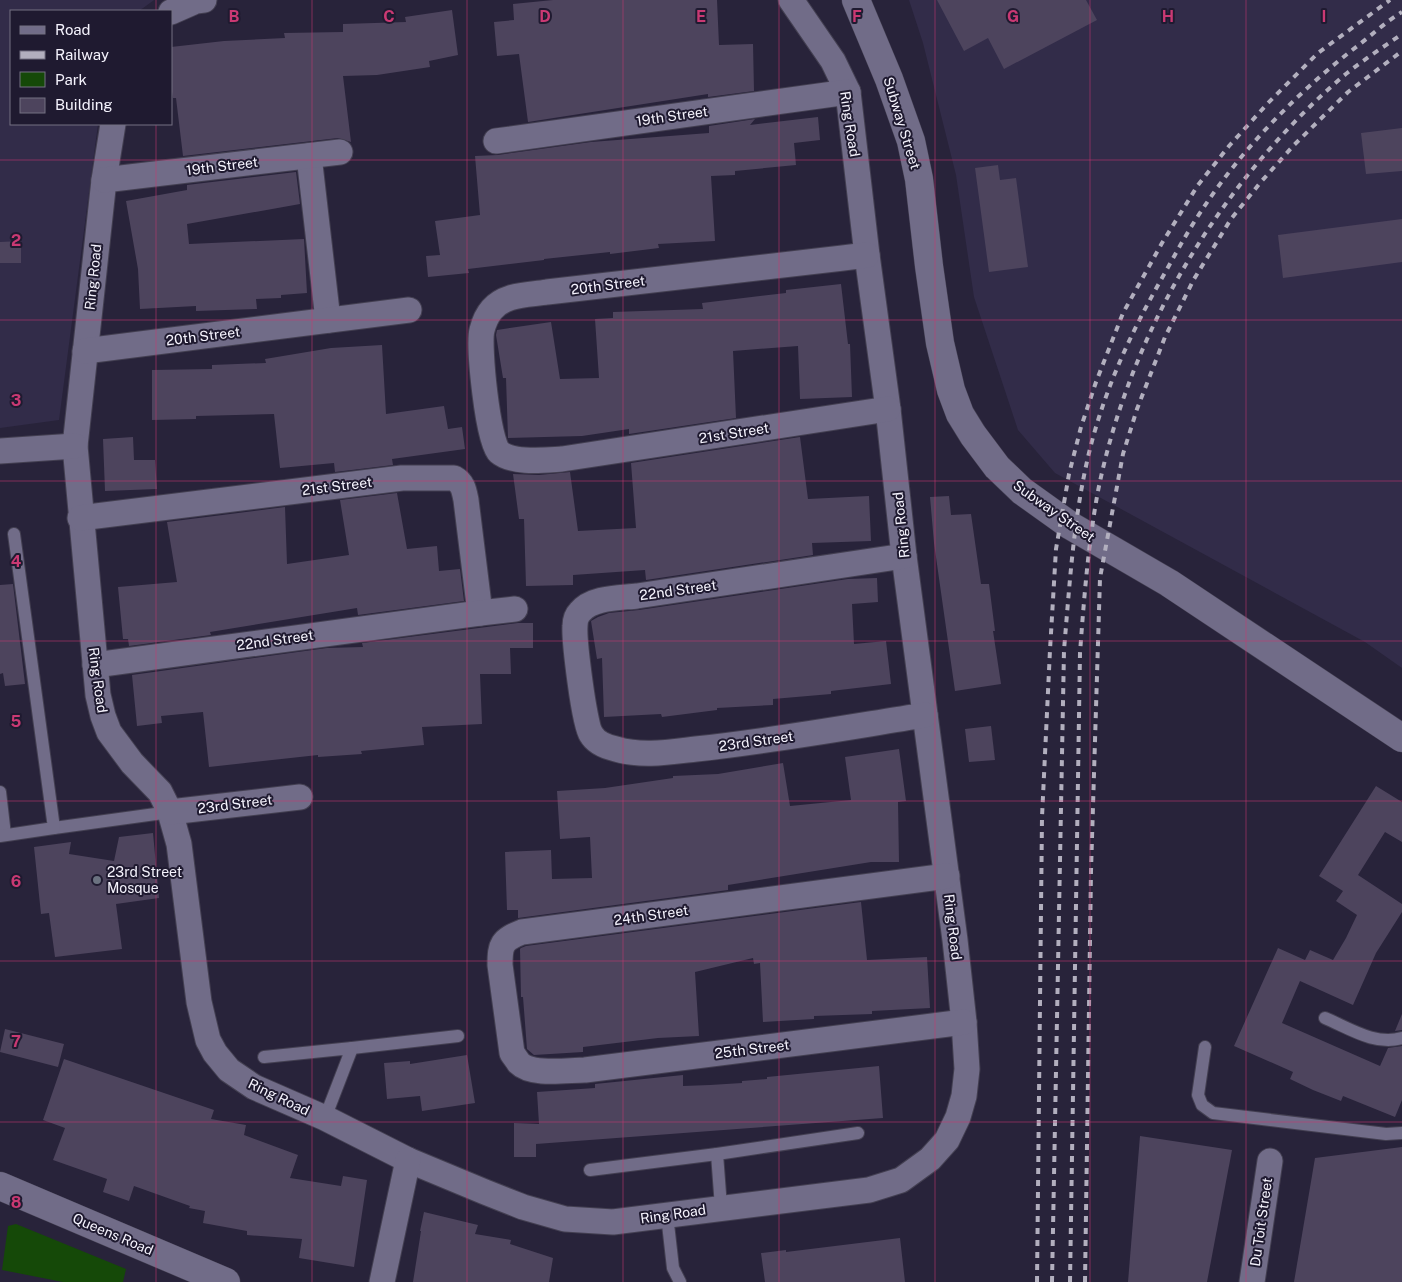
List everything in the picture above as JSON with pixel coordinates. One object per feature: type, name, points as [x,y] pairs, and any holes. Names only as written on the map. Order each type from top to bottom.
[{"type":"street","points":[[172,12],[204,0]]},
{"type":"street","name":"Ring Road","points":[[113,125],[104,180],[75,446],[80,518],[98,695],[109,732],[132,763],[160,792],[170,812],[179,844],[199,1002],[208,1040],[214,1053],[229,1070],[254,1087],[325,1118],[408,1160],[523,1207],[565,1219],[613,1222],[869,1190],[901,1180],[930,1159],[947,1140],[958,1117],[964,1096],[967,1069],[964,1022],[947,876],[904,556],[888,409],[867,255],[848,92],[833,61],[791,0]]},
{"type":"street","name":"Subway Street","points":[[856,0],[889,79],[911,142],[919,179],[928,266],[940,343],[951,390],[960,414],[973,436],[997,466],[1022,491],[1071,526],[1169,583],[1402,738]]},
{"type":"street","name":"19th Street","points":[[496,142],[848,92]]},
{"type":"street","name":"19th Street","points":[[104,180],[340,152]]},
{"type":"street","points":[[310,156],[328,320]]},
{"type":"street","name":"20th Street","points":[[494,445],[487,409],[481,332],[488,313],[496,304],[510,298],[541,293],[867,255]]},
{"type":"street","name":"20th Street","points":[[85,351],[409,310]]},
{"type":"street","name":"21st Street","points":[[494,445],[499,452],[520,459],[562,459],[888,409]]},
{"type":"street","points":[[0,451],[75,446]]},
{"type":"street","name":"21st Street","points":[[80,518],[402,478],[454,478],[464,487],[480,613]]},
{"type":"street","name":"22nd Street","points":[[591,735],[586,721],[575,626],[576,617],[589,604],[606,599],[904,556]]},
{"type":"street","name":"22nd Street","points":[[95,665],[480,613],[515,610]]},
{"type":"street","name":"23rd Street","points":[[591,735],[602,744],[619,750],[650,754],[732,745],[925,715]]},
{"type":"street","name":"23rd Street","points":[[170,812],[300,796]]},
{"type":"street","name":"24th Street","points":[[540,1071],[520,1064],[512,1053],[500,965],[500,950],[506,940],[513,936],[532,931],[947,876]]},
{"type":"street","name":"25th Street","points":[[540,1071],[585,1070],[964,1022]]},
{"type":"street","points":[[382,1282],[408,1160]]},
{"type":"street","name":"Du Toit Street","points":[[1252,1282],[1270,1161]]},
{"type":"street","name":"Queens Road","points":[[0,1186],[226,1282]]},
{"type":"lane","points":[[14,534],[54,828]]},
{"type":"lane","points":[[0,792],[3,835],[170,812]]},
{"type":"lane","points":[[1325,1018],[1375,1039],[1402,1038]]},
{"type":"lane","points":[[264,1056],[458,1036]]},
{"type":"lane","points":[[1205,1047],[1198,1095],[1202,1105],[1213,1113],[1386,1134],[1402,1133]]},
{"type":"lane","points":[[325,1118],[352,1048]]},
{"type":"lane","points":[[590,1170],[717,1154],[858,1133]]},
{"type":"lane","points":[[717,1154],[721,1207]]},
{"type":"lane","points":[[667,1215],[672,1268],[680,1282]]},
{"type":"shaded area","points":[[0,0],[154,0],[140,10],[10,10],[10,125],[98,125],[59,420],[0,428]]},
{"type":"shaded area","points":[[909,0],[1402,0],[1402,668],[1365,642],[1055,473],[1018,430],[974,297],[956,175],[923,43]]},
{"type":"green space","points":[[16,1224],[126,1269],[123,1282],[63,1282],[2,1270],[8,1226]]},
{"type":"building","points":[[553,0],[717,0],[719,45],[753,44],[754,91],[708,97],[708,94],[528,122],[519,54],[497,56],[494,22],[514,20],[513,4]]},
{"type":"building","points":[[937,0],[1086,0],[1097,20],[1004,69],[988,38],[964,51]]},
{"type":"building","points":[[452,10],[458,55],[429,61],[430,67],[377,75],[343,76],[351,142],[338,138],[183,156],[176,98],[173,98],[172,92],[172,47],[224,41],[285,38],[284,33],[343,32],[343,24],[406,22],[405,17]]},
{"type":"building","points":[[818,117],[820,140],[794,143],[796,165],[735,171],[735,175],[711,176],[715,241],[658,244],[659,248],[544,259],[468,269],[469,273],[428,277],[426,256],[440,255],[435,221],[480,215],[475,156],[498,155],[591,142],[709,133],[709,126],[755,119],[750,125]]},
{"type":"building","points":[[1402,128],[1402,171],[1366,174],[1361,133]]},
{"type":"building","points":[[998,165],[1000,180],[1016,178],[1028,267],[989,272],[975,168]]},
{"type":"building","points":[[296,172],[300,204],[187,224],[189,244],[304,239],[307,293],[281,295],[281,298],[256,299],[257,309],[196,311],[196,306],[140,309],[138,269],[126,201],[187,190],[187,185]]},
{"type":"building","points":[[1402,219],[1402,262],[1283,278],[1278,235]]},
{"type":"building","points":[[21,241],[21,263],[0,263],[0,242]]},
{"type":"building","points":[[841,284],[848,344],[850,344],[852,397],[800,399],[798,346],[733,351],[736,418],[629,434],[629,429],[582,436],[508,438],[506,378],[503,378],[496,335],[497,330],[551,322],[560,379],[599,378],[595,319],[613,318],[613,312],[703,309],[702,303],[786,293],[786,290]]},
{"type":"building","points":[[382,345],[386,414],[444,406],[448,429],[462,427],[465,449],[392,459],[393,465],[335,472],[334,463],[280,468],[274,414],[196,416],[196,419],[152,420],[152,370],[212,369],[212,365],[266,363],[265,359],[331,348]]},
{"type":"building","points":[[133,437],[134,460],[155,460],[157,489],[105,491],[103,439]]},
{"type":"building","points":[[800,437],[808,499],[869,496],[871,541],[812,543],[813,555],[646,580],[645,570],[573,575],[573,585],[526,586],[524,519],[519,519],[513,474],[539,475],[570,472],[578,531],[636,528],[631,463]]},
{"type":"building","points":[[397,493],[407,549],[437,546],[439,571],[460,569],[464,601],[358,615],[357,608],[210,632],[211,635],[129,646],[128,639],[123,639],[118,587],[177,582],[167,522],[285,507],[287,564],[349,555],[340,500]]},
{"type":"building","points":[[949,496],[951,515],[971,514],[981,584],[989,584],[995,631],[993,631],[1001,684],[955,691],[934,543],[930,497]]},
{"type":"building","points":[[877,578],[878,602],[852,604],[854,644],[886,641],[891,684],[831,691],[831,694],[773,699],[773,705],[717,708],[717,710],[662,717],[661,714],[604,717],[602,658],[597,659],[591,621],[598,617],[609,613],[848,579]]},
{"type":"building","points":[[13,584],[25,684],[5,686],[3,673],[0,674],[0,585]]},
{"type":"building","points":[[518,623],[533,623],[533,648],[510,648],[511,674],[480,674],[482,724],[422,727],[424,745],[361,751],[362,754],[318,757],[318,755],[209,767],[203,712],[161,716],[162,723],[137,726],[132,675],[327,648],[363,647],[362,643]]},
{"type":"building","points":[[991,726],[995,760],[969,762],[965,729]]},
{"type":"building","points":[[899,749],[906,801],[898,802],[899,862],[871,862],[728,885],[728,890],[518,918],[518,910],[507,910],[505,852],[551,850],[552,879],[592,878],[590,837],[560,839],[557,791],[605,788],[673,778],[673,776],[718,774],[783,763],[790,806],[851,800],[845,757]]},
{"type":"building","points":[[1376,786],[1402,802],[1402,842],[1385,832],[1358,875],[1402,904],[1402,912],[1376,953],[1353,1005],[1300,981],[1282,1023],[1380,1066],[1388,1048],[1402,1046],[1402,1100],[1395,1117],[1343,1096],[1341,1101],[1313,1090],[1290,1079],[1293,1072],[1234,1046],[1278,948],[1305,960],[1310,950],[1333,960],[1346,938],[1357,915],[1336,901],[1343,891],[1319,876]]},
{"type":"building","name":"23rd Street Mosque","points":[[153,833],[159,898],[116,904],[122,949],[55,957],[49,913],[41,914],[34,847],[71,842],[69,854],[114,861],[119,837]]},
{"type":"building","points":[[861,902],[867,960],[927,957],[930,1008],[872,1011],[872,1014],[814,1016],[814,1019],[763,1022],[760,963],[754,964],[753,958],[695,972],[699,1036],[658,1038],[583,1047],[583,1052],[534,1055],[527,1049],[523,997],[521,997],[521,948]]},
{"type":"building","points":[[1402,1014],[1402,1030],[1395,1031]]},
{"type":"building","points":[[5,1029],[64,1044],[58,1067],[0,1052]]},
{"type":"building","points":[[467,1055],[475,1103],[422,1111],[420,1096],[387,1099],[384,1063],[410,1061],[410,1064]]},
{"type":"building","points":[[64,1059],[214,1110],[211,1119],[246,1125],[244,1135],[298,1155],[290,1178],[341,1186],[343,1176],[367,1180],[354,1267],[299,1258],[302,1239],[247,1235],[247,1231],[203,1223],[205,1211],[189,1208],[190,1206],[134,1186],[129,1201],[103,1192],[107,1179],[53,1160],[65,1128],[43,1120]]},
{"type":"building","points":[[879,1066],[883,1118],[536,1144],[536,1157],[514,1157],[514,1123],[539,1124],[537,1092],[595,1088],[595,1084],[683,1075],[683,1086],[742,1083],[742,1081],[767,1079],[767,1077]]},
{"type":"building","points":[[1140,1136],[1232,1150],[1207,1282],[1128,1282]]},
{"type":"building","points":[[1402,1147],[1402,1282],[1294,1282],[1315,1158]]},
{"type":"building","points":[[424,1212],[478,1225],[475,1234],[511,1240],[510,1244],[553,1258],[549,1282],[413,1282]]},
{"type":"building","points":[[900,1238],[905,1282],[765,1282],[761,1253],[786,1250],[786,1252]]},
{"type":"railway","points":[[1037,1282],[1042,817],[1050,650],[1056,549],[1069,474],[1081,427],[1123,313],[1162,243],[1198,185],[1229,146],[1268,103],[1318,53],[1390,0]]},
{"type":"railway","points":[[1052,1282],[1064,650],[1077,519],[1086,467],[1098,419],[1113,377],[1151,298],[1186,235],[1218,187],[1274,120],[1316,80],[1402,12]]},
{"type":"railway","points":[[1070,1282],[1080,653],[1087,572],[1095,511],[1098,491],[1113,432],[1132,374],[1157,318],[1186,265],[1219,213],[1256,165],[1297,120],[1341,78],[1402,34]]},
{"type":"railway","points":[[1085,1282],[1091,871],[1100,578],[1123,454],[1137,409],[1165,337],[1194,279],[1231,219],[1294,145],[1348,92],[1402,51]]},
{"type":"place","name":"23rd Street Mosque","points":[[97,880]]}]
